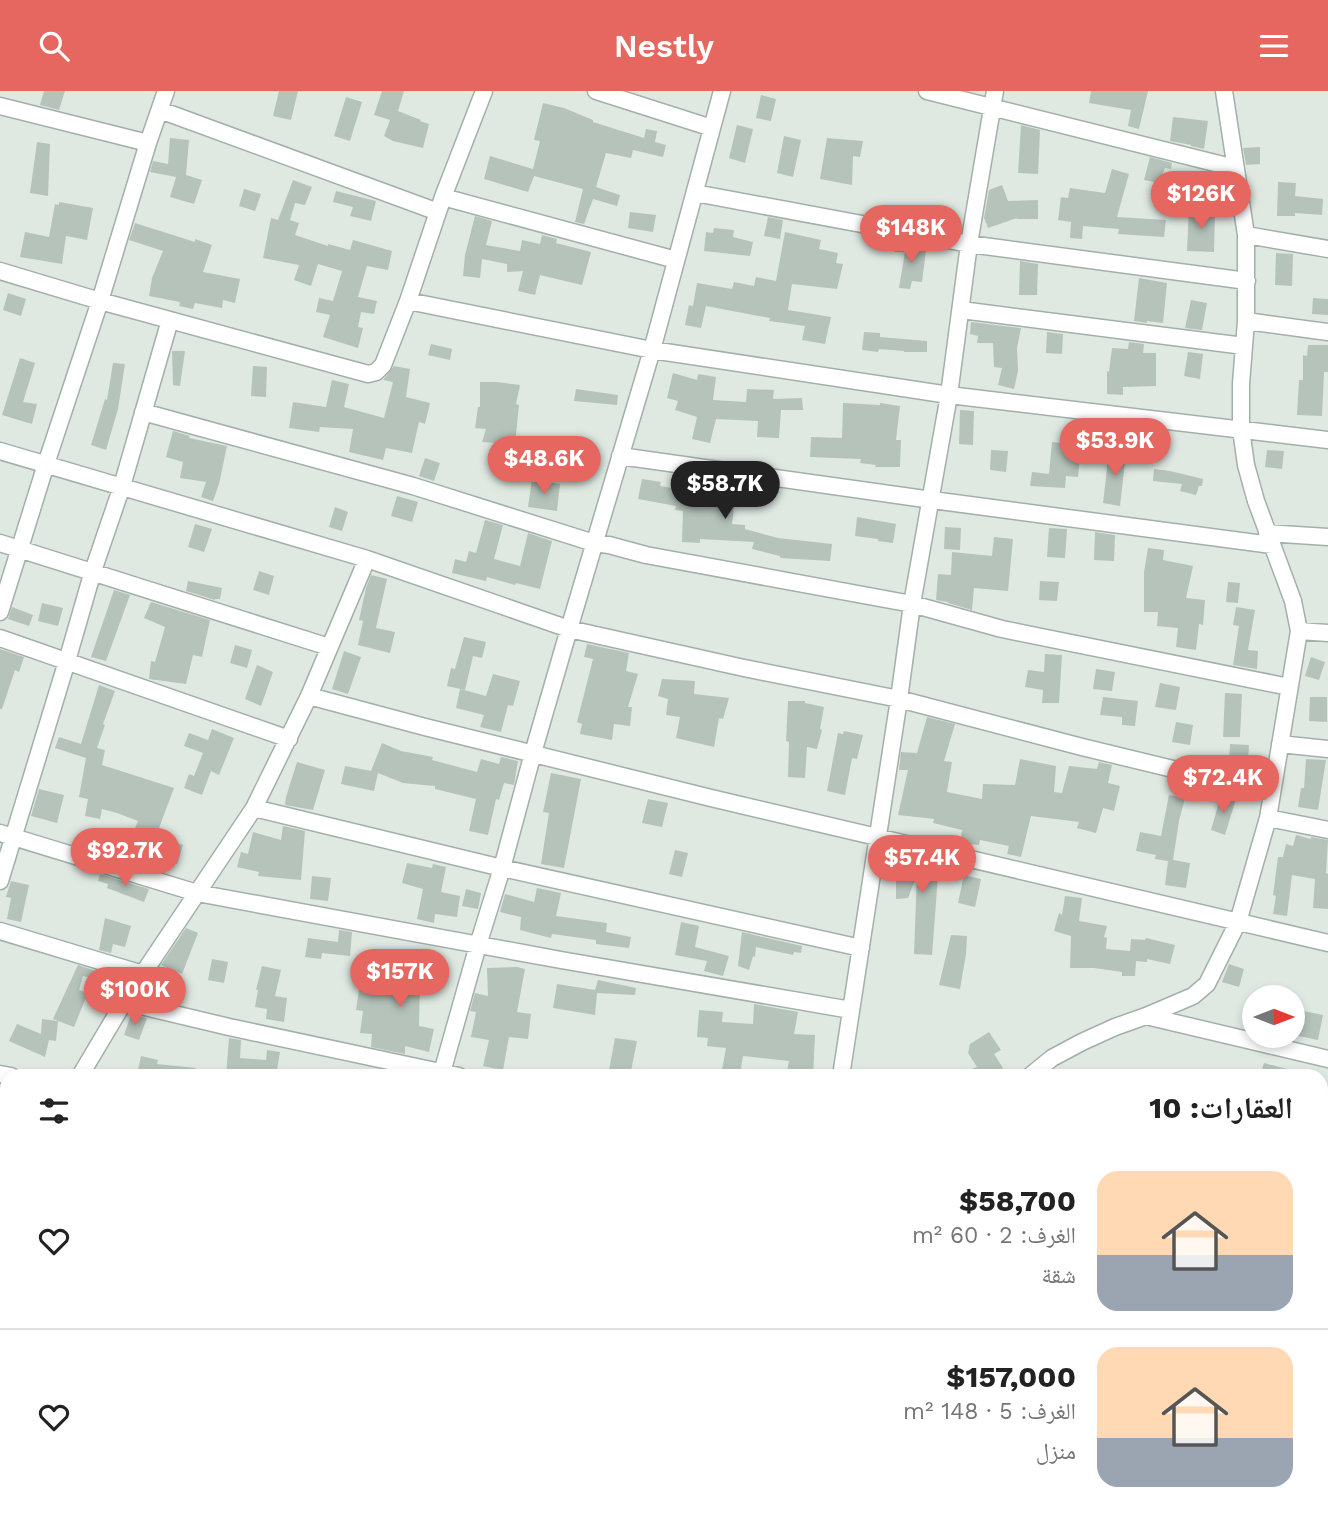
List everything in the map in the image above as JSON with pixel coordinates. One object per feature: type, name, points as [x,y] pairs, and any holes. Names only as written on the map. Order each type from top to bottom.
[{"type":"street","points":[[0,612],[166,91]]},
{"type":"street","points":[[0,271],[368,374],[376,372],[383,365],[408,301],[440,204],[484,91]]},
{"type":"street","points":[[596,91],[712,128]]},
{"type":"street","points":[[443,1069],[652,349],[722,91]]},
{"type":"street","points":[[927,91],[1235,168]]},
{"type":"street","points":[[842,1069],[912,604],[950,395],[969,244],[995,91]]},
{"type":"street","points":[[1039,1069],[1052,1058],[1082,1042],[1193,996],[1207,984],[1238,922],[1268,818],[1299,631],[1293,601],[1256,502],[1246,465],[1241,429],[1241,384],[1247,321],[1247,235],[1224,91]]},
{"type":"street","points":[[0,106],[148,143]]},
{"type":"street","points":[[160,110],[440,204],[676,260]]},
{"type":"street","points":[[695,193],[969,244],[1248,281]]},
{"type":"street","points":[[1247,235],[1328,249]]},
{"type":"street","points":[[408,301],[652,349],[950,395],[1328,440]]},
{"type":"street","points":[[961,310],[1244,346]]},
{"type":"street","points":[[0,881],[7,834],[67,661],[170,320]]},
{"type":"street","points":[[1247,321],[1328,332]]},
{"type":"street","points":[[143,412],[413,486],[594,543],[912,604],[1002,629],[1289,687]]},
{"type":"street","points":[[0,451],[367,559],[569,629],[899,699],[1272,793]]},
{"type":"street","points":[[620,456],[932,500],[1270,539],[1328,537]]},
{"type":"street","points":[[0,543],[329,647]]},
{"type":"street","points":[[84,1069],[124,1002],[254,808],[309,696],[367,559]]},
{"type":"street","points":[[1299,631],[1328,633]]},
{"type":"street","points":[[0,638],[289,739]]},
{"type":"street","points":[[309,696],[878,838],[1328,943]]},
{"type":"street","points":[[1280,744],[1328,749]]},
{"type":"street","points":[[254,808],[502,868],[861,948]]},
{"type":"street","points":[[1268,818],[1328,830]]},
{"type":"street","points":[[7,834],[197,893],[851,1010]]},
{"type":"street","points":[[0,931],[143,974]]},
{"type":"street","points":[[124,1002],[414,1069]]},
{"type":"street","points":[[1146,1016],[1328,1059]]},
{"type":"building","points":[[44,91],[65,91],[59,110],[40,105]]},
{"type":"building","points":[[279,91],[298,91],[291,120],[273,116]]},
{"type":"building","points":[[382,91],[404,91],[398,111],[429,124],[423,148],[393,141],[384,136],[390,120],[374,115]]},
{"type":"building","points":[[1091,91],[1148,91],[1139,129],[1128,126],[1131,110],[1089,103]]},
{"type":"building","points":[[761,95],[776,99],[771,121],[756,118]]},
{"type":"building","points":[[346,97],[362,102],[350,141],[334,136]]},
{"type":"building","points":[[543,103],[564,108],[593,122],[644,138],[646,129],[657,131],[655,142],[666,145],[663,157],[633,150],[631,158],[606,153],[596,187],[620,195],[617,206],[593,199],[584,224],[575,222],[583,189],[534,176],[528,192],[484,179],[490,156],[533,169],[540,141],[534,140]]},
{"type":"building","points":[[1173,117],[1208,121],[1204,149],[1170,141]]},
{"type":"building","points":[[737,125],[753,129],[745,163],[729,158]]},
{"type":"building","points":[[1021,125],[1040,130],[1038,174],[1018,173]]},
{"type":"building","points":[[784,136],[801,140],[793,177],[777,173]]},
{"type":"building","points":[[170,138],[189,140],[186,175],[202,180],[194,204],[170,197],[176,177],[150,172],[153,161],[168,164]]},
{"type":"building","points":[[827,138],[863,141],[860,157],[853,156],[852,185],[820,179]]},
{"type":"building","points":[[37,142],[50,144],[48,196],[30,193]]},
{"type":"building","points":[[1260,147],[1260,164],[1246,165],[1243,148]]},
{"type":"building","points":[[1150,157],[1172,163],[1171,169],[1165,168],[1159,183],[1144,180]]},
{"type":"building","points":[[1112,169],[1129,174],[1117,217],[1166,220],[1164,237],[1118,234],[1119,229],[1083,226],[1082,239],[1070,238],[1071,222],[1058,220],[1061,197],[1068,198],[1070,188],[1105,193]]},
{"type":"building","points":[[293,180],[312,187],[305,205],[295,203],[290,220],[299,223],[295,235],[350,250],[353,240],[392,251],[388,270],[367,266],[358,297],[377,301],[374,314],[361,312],[358,327],[363,328],[358,348],[323,337],[330,315],[316,312],[319,298],[333,301],[342,271],[318,264],[311,286],[294,280],[299,265],[263,258],[271,218],[278,220]]},
{"type":"building","points":[[1278,182],[1296,183],[1295,196],[1323,199],[1322,215],[1295,213],[1295,216],[1277,216]]},
{"type":"building","points":[[1002,185],[1008,201],[1038,200],[1038,219],[1017,218],[988,228],[984,218],[989,190]]},
{"type":"building","points":[[244,189],[261,194],[255,211],[239,206]]},
{"type":"building","points":[[336,191],[376,201],[371,221],[350,216],[353,207],[333,202]]},
{"type":"building","points":[[59,202],[93,208],[87,240],[66,236],[62,264],[20,257],[25,232],[49,237],[55,204],[59,205]]},
{"type":"building","points":[[1189,206],[1201,207],[1200,214],[1215,215],[1214,252],[1187,251]]},
{"type":"building","points":[[630,212],[656,215],[653,232],[628,228]]},
{"type":"building","points":[[475,216],[492,221],[486,245],[520,251],[522,240],[540,244],[542,235],[557,239],[556,243],[591,252],[582,285],[540,275],[535,295],[518,291],[523,271],[507,272],[507,264],[482,259],[480,278],[463,276],[465,255]]},
{"type":"building","points":[[768,217],[783,220],[780,239],[764,236]]},
{"type":"building","points":[[135,223],[212,245],[203,272],[240,279],[235,303],[223,300],[222,308],[195,303],[193,309],[179,306],[180,302],[149,296],[152,278],[163,251],[129,240]]},
{"type":"building","points":[[714,228],[734,230],[733,237],[753,242],[750,256],[704,251],[706,232],[713,233]]},
{"type":"building","points":[[785,232],[821,240],[819,249],[838,253],[836,263],[843,264],[837,289],[792,284],[788,310],[831,317],[825,344],[802,340],[805,326],[769,321],[770,318],[706,306],[701,328],[685,325],[689,305],[693,306],[697,283],[732,289],[734,282],[754,286],[756,277],[776,281]]},
{"type":"building","points":[[894,241],[906,243],[906,249],[926,251],[922,282],[912,281],[910,289],[899,288],[905,252],[894,252]]},
{"type":"building","points":[[1276,253],[1293,254],[1292,286],[1275,285]]},
{"type":"building","points":[[1020,261],[1038,264],[1037,295],[1019,295]]},
{"type":"building","points":[[1139,278],[1167,283],[1163,323],[1134,321]]},
{"type":"building","points":[[8,293],[26,299],[21,316],[3,310]]},
{"type":"building","points":[[1313,298],[1328,299],[1328,315],[1312,314]]},
{"type":"building","points":[[1191,300],[1207,303],[1202,330],[1185,328]]},
{"type":"building","points":[[971,322],[1021,328],[1014,389],[998,385],[1002,368],[994,367],[993,343],[977,343],[978,336],[970,334]]},
{"type":"building","points":[[864,332],[880,333],[880,337],[927,341],[927,352],[862,350]]},
{"type":"building","points":[[1047,332],[1063,334],[1062,354],[1046,353]]},
{"type":"building","points":[[1129,342],[1144,344],[1143,353],[1156,353],[1156,386],[1123,387],[1123,395],[1107,394],[1107,371],[1109,372],[1112,348],[1128,349]]},
{"type":"building","points":[[431,344],[452,349],[450,360],[428,355]]},
{"type":"building","points":[[1308,345],[1328,345],[1328,372],[1324,372],[1322,416],[1297,415],[1299,380],[1303,380],[1303,355],[1307,356]]},
{"type":"building","points":[[172,351],[185,351],[180,386],[173,385]]},
{"type":"building","points":[[1188,352],[1203,354],[1200,379],[1184,376]]},
{"type":"building","points":[[20,358],[35,363],[23,402],[37,404],[32,424],[2,415]]},
{"type":"building","points":[[113,363],[125,364],[118,409],[106,450],[91,445],[105,399],[107,400]]},
{"type":"building","points":[[253,366],[267,367],[266,397],[251,396]]},
{"type":"building","points":[[394,366],[410,369],[406,397],[430,403],[425,424],[419,422],[412,453],[386,448],[383,460],[349,452],[353,429],[320,427],[319,432],[289,428],[293,402],[326,407],[332,380],[349,384],[344,407],[384,418],[393,382],[383,380]]},
{"type":"building","points":[[673,373],[697,380],[698,374],[716,377],[713,400],[746,402],[747,389],[774,390],[773,399],[802,398],[803,410],[781,410],[779,438],[757,437],[758,421],[716,419],[710,443],[692,439],[697,417],[675,410],[678,401],[667,398]]},
{"type":"building","points":[[480,382],[520,385],[516,404],[519,405],[515,444],[482,442],[486,429],[475,428],[480,407]]},
{"type":"building","points":[[576,389],[618,395],[617,405],[574,401]]},
{"type":"building","points":[[843,403],[900,406],[896,440],[901,440],[900,467],[875,467],[876,465],[860,463],[861,459],[810,457],[811,437],[842,438]]},
{"type":"building","points":[[960,410],[974,411],[973,445],[959,444]]},
{"type":"building","points":[[173,431],[190,436],[189,438],[227,446],[213,501],[201,497],[206,482],[180,478],[183,462],[166,457]]},
{"type":"building","points":[[1052,442],[1081,445],[1078,477],[1066,476],[1065,488],[1030,486],[1032,472],[1049,474]]},
{"type":"building","points":[[991,450],[1008,451],[1006,472],[990,470]]},
{"type":"building","points":[[1267,450],[1284,451],[1282,469],[1265,467]]},
{"type":"building","points":[[1109,451],[1126,453],[1120,506],[1103,503]]},
{"type":"building","points":[[425,458],[440,463],[434,481],[419,476]]},
{"type":"building","points":[[1154,469],[1203,479],[1202,486],[1199,486],[1196,495],[1180,491],[1182,484],[1153,481]]},
{"type":"building","points":[[642,479],[661,482],[660,486],[690,491],[692,481],[736,491],[732,524],[745,525],[745,529],[778,538],[832,544],[830,561],[780,558],[752,549],[754,542],[700,539],[700,543],[682,542],[683,511],[675,510],[676,506],[638,499]]},
{"type":"building","points":[[532,480],[560,484],[557,511],[528,507]]},
{"type":"building","points":[[397,496],[418,502],[412,522],[391,516]]},
{"type":"building","points":[[335,507],[348,512],[342,531],[329,527]]},
{"type":"building","points":[[857,517],[896,524],[893,543],[855,536]]},
{"type":"building","points":[[485,520],[503,525],[494,559],[520,566],[528,533],[552,541],[540,589],[487,577],[486,581],[452,573],[455,559],[466,562],[469,551],[476,553]]},
{"type":"building","points":[[195,524],[212,529],[204,552],[188,547]]},
{"type":"building","points":[[945,527],[961,528],[960,550],[944,549]]},
{"type":"building","points":[[1049,528],[1067,529],[1065,558],[1047,557]]},
{"type":"building","points":[[1095,532],[1115,535],[1114,561],[1094,560]]},
{"type":"building","points":[[994,537],[1013,539],[1008,591],[974,588],[972,610],[936,600],[938,574],[951,575],[952,552],[992,556]]},
{"type":"building","points":[[1148,548],[1164,550],[1163,560],[1193,566],[1186,598],[1205,600],[1203,625],[1199,624],[1196,650],[1176,647],[1178,628],[1157,626],[1158,612],[1144,612],[1144,572]]},
{"type":"building","points":[[259,571],[274,576],[269,595],[253,590]]},
{"type":"building","points":[[371,575],[387,579],[376,628],[395,632],[390,653],[358,645],[363,621],[359,620]]},
{"type":"building","points":[[188,581],[222,588],[220,599],[215,600],[186,591]]},
{"type":"building","points":[[1040,581],[1059,582],[1057,601],[1039,600]]},
{"type":"building","points":[[1228,582],[1240,583],[1238,603],[1226,602]]},
{"type":"building","points":[[114,590],[130,595],[106,661],[91,657]]},
{"type":"building","points":[[151,602],[210,620],[202,657],[193,655],[186,684],[149,679],[151,661],[155,662],[165,627],[144,618]]},
{"type":"building","points":[[42,603],[63,608],[58,626],[38,621]]},
{"type":"building","points":[[12,607],[33,615],[29,626],[8,619]]},
{"type":"building","points":[[1236,607],[1255,610],[1248,650],[1258,651],[1257,669],[1233,665],[1239,626],[1233,625]]},
{"type":"building","points":[[464,637],[486,642],[482,658],[473,656],[465,690],[447,686],[451,668],[455,669]]},
{"type":"building","points":[[587,644],[629,653],[626,671],[638,674],[628,707],[632,707],[630,726],[614,724],[612,740],[580,734],[582,724],[577,722],[593,659],[584,657]]},
{"type":"building","points":[[235,645],[252,650],[247,668],[230,663]]},
{"type":"building","points":[[0,649],[24,657],[19,672],[15,670],[2,709],[0,709]]},
{"type":"building","points":[[344,651],[361,657],[348,694],[332,689]]},
{"type":"building","points":[[1045,654],[1062,655],[1059,703],[1042,703],[1043,690],[1025,687],[1028,670],[1044,672]]},
{"type":"building","points":[[1311,657],[1325,662],[1319,680],[1305,676]]},
{"type":"building","points":[[257,665],[273,672],[261,706],[245,699]]},
{"type":"building","points":[[1096,669],[1115,672],[1112,691],[1093,689]]},
{"type":"building","points":[[493,674],[520,681],[513,706],[508,705],[501,732],[480,727],[484,715],[456,708],[460,689],[486,696]]},
{"type":"building","points":[[662,679],[695,681],[694,694],[729,698],[723,719],[719,718],[714,747],[676,738],[680,717],[666,715],[668,699],[658,696]]},
{"type":"building","points":[[1160,683],[1180,687],[1176,710],[1155,707]]},
{"type":"building","points":[[99,685],[115,691],[97,748],[105,750],[102,765],[174,788],[156,836],[135,828],[138,821],[117,813],[102,809],[100,819],[85,816],[88,799],[79,797],[86,758],[55,748],[59,737],[81,744]]},
{"type":"building","points":[[1225,693],[1242,694],[1240,737],[1223,737]]},
{"type":"building","points":[[1103,697],[1138,701],[1135,726],[1122,725],[1122,717],[1100,715]]},
{"type":"building","points":[[1310,697],[1327,697],[1327,722],[1309,721]]},
{"type":"building","points":[[788,701],[805,701],[824,707],[817,749],[807,747],[805,778],[788,777]]},
{"type":"building","points":[[927,717],[955,724],[944,761],[952,762],[947,792],[982,799],[983,784],[1015,785],[1020,759],[1056,766],[1054,792],[1062,793],[1069,766],[1097,769],[1099,762],[1112,765],[1108,783],[1120,786],[1114,811],[1103,808],[1096,833],[1077,828],[1079,822],[1031,816],[1021,857],[1007,854],[1009,846],[980,840],[979,845],[960,843],[962,830],[933,823],[934,819],[898,815],[908,770],[899,770],[901,752],[917,753]]},
{"type":"building","points":[[1176,722],[1193,725],[1190,745],[1172,742]]},
{"type":"building","points":[[212,729],[234,738],[219,775],[211,771],[202,795],[184,788],[189,774],[194,776],[203,753],[184,746],[189,733],[208,740]]},
{"type":"building","points":[[844,731],[863,735],[857,759],[852,758],[845,795],[827,791],[838,733],[843,734]]},
{"type":"building","points":[[382,743],[401,751],[433,757],[432,760],[477,772],[481,759],[499,764],[501,757],[518,761],[514,785],[504,783],[499,800],[496,799],[488,835],[469,831],[476,799],[435,789],[435,786],[403,783],[378,773],[374,791],[341,784],[345,766],[371,771]]},
{"type":"building","points":[[1230,744],[1249,745],[1248,763],[1229,762]]},
{"type":"building","points":[[1306,759],[1326,760],[1318,810],[1298,807],[1301,788],[1304,788]]},
{"type":"building","points":[[297,762],[325,770],[313,810],[285,805]]},
{"type":"building","points":[[551,773],[581,779],[564,868],[541,864],[549,813],[543,812]]},
{"type":"building","points":[[39,789],[64,795],[57,823],[31,816]]},
{"type":"building","points":[[1169,795],[1185,798],[1173,860],[1190,863],[1186,888],[1165,885],[1168,861],[1155,859],[1156,855],[1136,851],[1140,832],[1161,836]]},
{"type":"building","points":[[1221,795],[1236,799],[1225,835],[1211,830]]},
{"type":"building","points":[[648,799],[668,803],[662,827],[642,823]]},
{"type":"building","points":[[283,826],[305,831],[301,880],[258,876],[259,872],[237,867],[241,852],[248,854],[253,832],[281,840]]},
{"type":"building","points":[[1296,835],[1328,840],[1328,909],[1313,908],[1315,879],[1292,875],[1287,916],[1273,914],[1278,857],[1283,857],[1286,844],[1293,846]]},
{"type":"building","points":[[165,840],[183,845],[177,864],[159,859]]},
{"type":"building","points":[[675,850],[688,853],[682,877],[669,874]]},
{"type":"building","points":[[901,853],[955,866],[953,879],[938,876],[932,955],[914,954],[917,874],[908,898],[896,899],[896,873]]},
{"type":"building","points":[[407,863],[432,868],[433,864],[446,867],[441,892],[460,896],[457,917],[435,914],[434,923],[417,919],[423,889],[402,883]]},
{"type":"building","points":[[100,874],[149,889],[144,902],[107,888],[108,884],[98,881]]},
{"type":"building","points":[[964,875],[981,879],[975,907],[958,903]]},
{"type":"building","points":[[312,876],[331,878],[328,901],[310,899]]},
{"type":"building","points":[[11,881],[29,885],[21,922],[7,919],[11,898],[6,897]]},
{"type":"building","points":[[537,888],[561,893],[556,916],[607,923],[606,932],[631,937],[629,948],[552,934],[551,938],[520,930],[521,917],[500,912],[505,894],[534,902]]},
{"type":"building","points":[[466,889],[481,893],[478,909],[462,906]]},
{"type":"building","points":[[1065,896],[1082,898],[1079,921],[1107,926],[1104,937],[1107,938],[1106,949],[1130,951],[1131,939],[1146,938],[1175,945],[1170,964],[1147,959],[1147,962],[1136,961],[1135,976],[1122,976],[1122,972],[1094,968],[1070,968],[1071,936],[1054,931],[1059,913],[1062,915]]},
{"type":"building","points":[[105,918],[131,926],[125,947],[113,944],[111,953],[99,950]]},
{"type":"building","points":[[681,922],[699,926],[695,947],[729,956],[723,976],[704,971],[707,961],[675,955]]},
{"type":"building","points":[[186,928],[198,933],[182,974],[161,965]]},
{"type":"building","points":[[339,930],[352,932],[350,956],[322,953],[321,959],[305,957],[308,938],[338,942]]},
{"type":"building","points":[[742,932],[802,946],[801,953],[794,952],[793,955],[756,947],[749,970],[738,966]]},
{"type":"building","points":[[951,935],[967,936],[960,989],[939,985]]},
{"type":"building","points":[[400,957],[446,969],[439,991],[420,985],[419,1026],[434,1029],[429,1052],[405,1046],[405,1054],[371,1047],[372,1034],[360,1033],[363,1011],[356,1010],[359,990],[394,995]]},
{"type":"building","points":[[212,959],[228,962],[224,983],[208,980]]},
{"type":"building","points":[[1229,964],[1244,969],[1239,987],[1222,982]]},
{"type":"building","points":[[78,965],[110,977],[108,982],[83,976],[79,990],[88,993],[74,1027],[53,1019]]},
{"type":"building","points":[[262,966],[281,970],[275,996],[287,998],[284,1022],[266,1019],[267,1009],[255,1007]]},
{"type":"building","points":[[487,968],[525,969],[517,1012],[531,1014],[528,1039],[509,1037],[503,1069],[483,1066],[489,1040],[471,1037],[476,1012],[470,1011],[475,993],[488,996]]},
{"type":"building","points":[[598,980],[636,988],[635,995],[597,993],[595,1015],[553,1008],[557,984],[595,990]]},
{"type":"building","points":[[754,1004],[798,1012],[794,1034],[815,1035],[813,1069],[787,1069],[789,1061],[743,1056],[741,1069],[722,1069],[726,1048],[707,1046],[708,1038],[697,1037],[699,1010],[723,1012],[722,1022],[753,1024]]},
{"type":"building","points":[[1306,1011],[1323,1015],[1318,1040],[1306,1038]]},
{"type":"building","points":[[131,1015],[147,1018],[139,1040],[124,1035]]},
{"type":"building","points":[[42,1019],[58,1021],[56,1041],[49,1040],[45,1057],[9,1041],[17,1024],[41,1034]]},
{"type":"building","points":[[989,1032],[1001,1050],[994,1054],[1003,1068],[972,1069],[977,1067],[968,1053],[970,1044]]},
{"type":"building","points":[[229,1038],[241,1040],[240,1058],[266,1060],[267,1050],[280,1052],[277,1069],[227,1069]]},
{"type":"building","points":[[615,1038],[637,1041],[631,1069],[609,1069]]},
{"type":"building","points":[[141,1056],[158,1060],[157,1064],[196,1068],[196,1069],[138,1069]]},
{"type":"building","points":[[1264,1063],[1287,1069],[1262,1069]]}]
